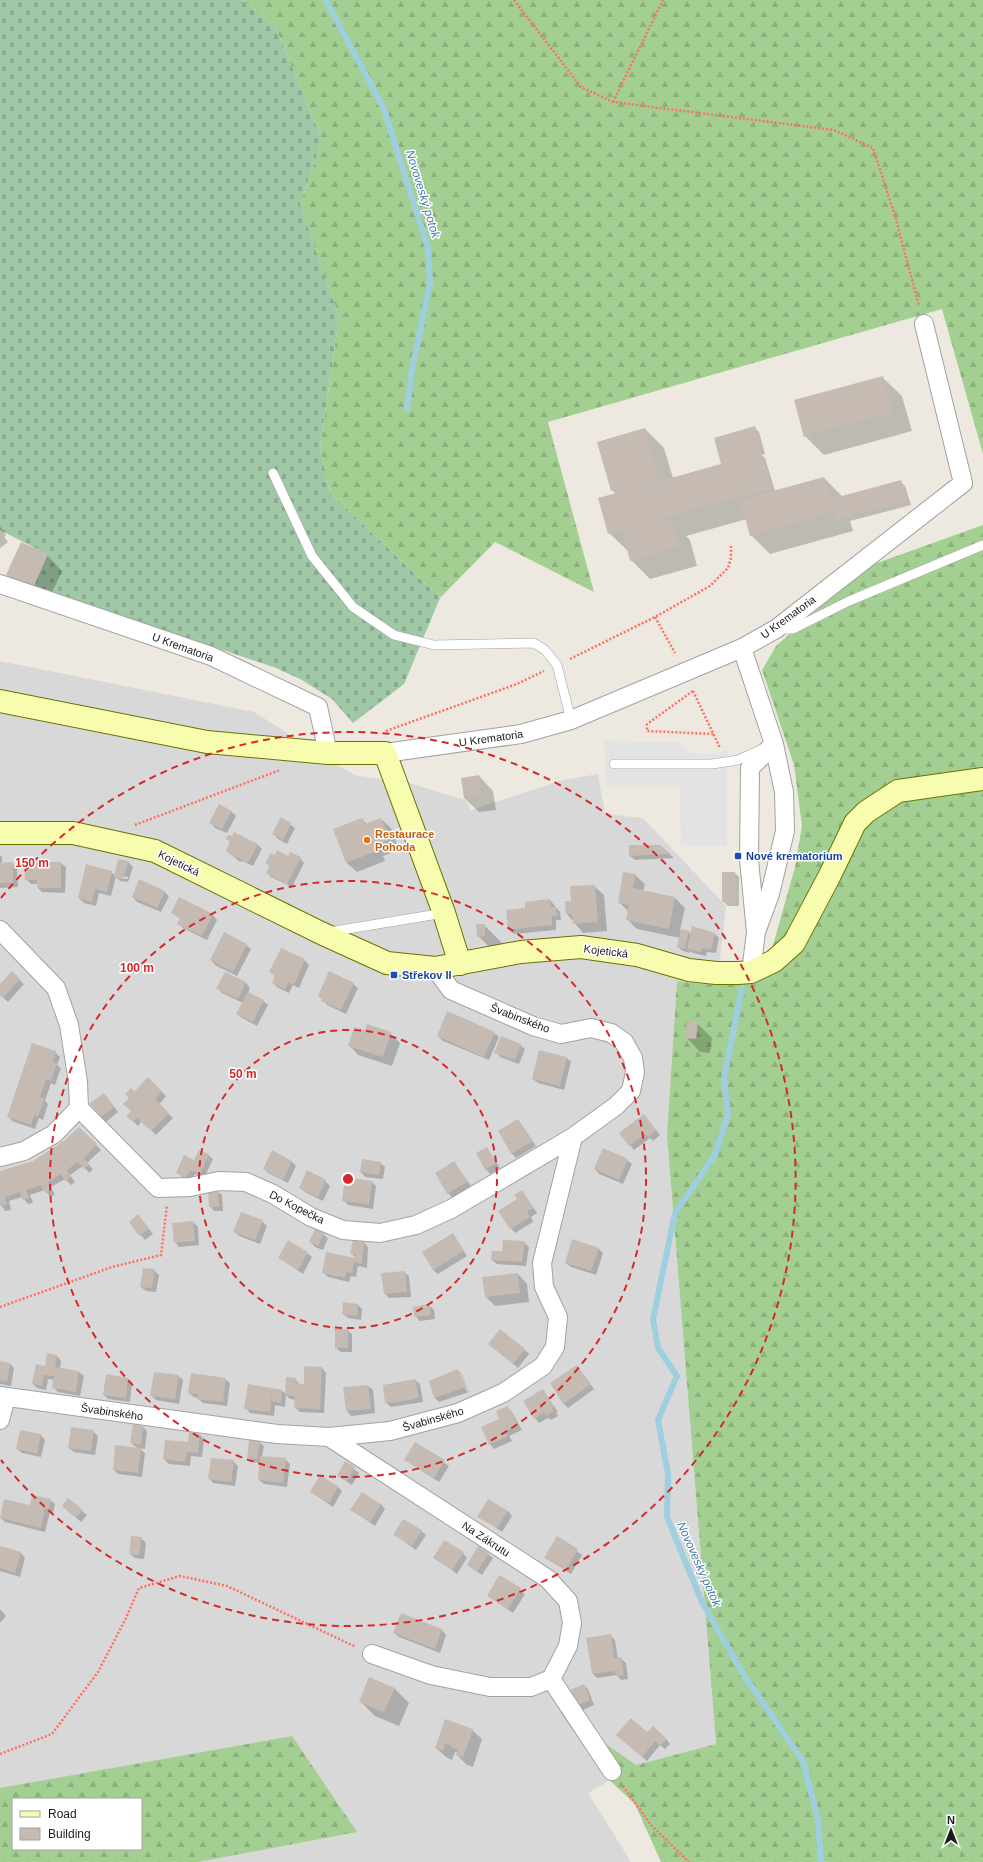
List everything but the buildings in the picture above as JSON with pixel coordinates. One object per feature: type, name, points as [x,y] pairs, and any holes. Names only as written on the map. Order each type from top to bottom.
[{"type":"street","name":"U Krematoria","points":[[0,584],[211,656],[318,707],[328,752],[382,743],[521,734],[571,720],[742,648],[776,628],[963,483],[924,324]]},
{"type":"street","points":[[742,648],[774,744],[784,792],[785,832],[770,894],[756,932]]},
{"type":"street","points":[[0,700],[206,742],[328,752]]},
{"type":"street","points":[[382,743],[444,913],[460,964]]},
{"type":"street","points":[[751,972],[756,932],[749,860],[750,768],[774,744]]},
{"type":"street","name":"Kojetická","points":[[0,833],[73,833],[155,851],[321,933],[387,963],[436,968],[521,952],[581,947],[637,955],[690,970],[716,973],[751,972],[774,961],[794,943],[829,877],[855,823],[866,812],[898,791],[983,779]]},
{"type":"street","points":[[0,1157],[24,1151],[54,1134],[79,1108],[78,1082],[69,1025],[56,988],[2,936]]},
{"type":"street","name":"Švabinského","points":[[3,1396],[277,1434],[329,1437],[390,1431],[458,1413],[503,1392],[543,1366],[555,1347],[558,1317],[544,1287],[542,1263],[573,1136],[616,1106],[631,1091],[635,1072],[633,1058],[624,1042],[611,1033],[591,1028],[561,1034],[533,1026],[451,990],[436,968]]},
{"type":"street","name":"Do Kopečka","points":[[79,1108],[158,1188],[190,1187],[219,1181],[246,1182],[272,1194],[311,1217],[343,1230],[380,1233],[416,1225],[451,1209],[573,1136]]},
{"type":"street","points":[[0,1420],[3,1396]]},
{"type":"street","name":"Na Zákrutu","points":[[329,1437],[548,1579],[568,1601],[572,1623],[568,1646],[551,1679]]},
{"type":"street","points":[[372,1654],[431,1675],[490,1687],[531,1687],[551,1679],[612,1771]]},
{"type":"lane","points":[[273,473],[312,556],[354,607],[394,636],[434,645],[534,643],[545,650],[557,665],[571,720]]},
{"type":"lane","points":[[776,628],[793,628],[849,601],[983,545]]},
{"type":"lane","points":[[614,764],[712,764],[738,760],[774,744]]},
{"type":"lane","points":[[321,933],[444,913]]},
{"type":"path","points":[[514,0],[581,87],[613,102],[834,130],[873,148],[895,216],[924,324]]},
{"type":"path","points":[[613,102],[663,0]]},
{"type":"path","points":[[382,743],[518,684],[655,617],[710,586],[722,576],[728,568],[731,558],[731,546]]},
{"type":"path","points":[[655,617],[675,653]]},
{"type":"path","points":[[691,687],[720,748],[723,762]]},
{"type":"path","points":[[693,691],[647,724],[647,731],[713,734]]},
{"type":"path","points":[[128,827],[283,769]]},
{"type":"path","points":[[0,1307],[112,1267],[161,1255],[169,1188]]},
{"type":"path","points":[[0,1754],[52,1734],[98,1672],[125,1620],[139,1588],[180,1576],[227,1586],[372,1654]]},
{"type":"path","points":[[612,1771],[650,1824],[689,1862]]},
{"type":"shaded area","points":[[0,661],[254,712],[354,775],[409,783],[465,800],[471,810],[563,780],[598,774],[605,814],[643,818],[726,906],[717,986],[677,981],[667,1135],[716,1744],[636,1765],[588,1793],[631,1862],[0,1862]]},
{"type":"shaded area","points":[[604,740],[680,743],[688,752],[693,753],[716,754],[727,750],[727,846],[681,845],[680,785],[606,785]]},
{"type":"green space","points":[[0,0],[243,0],[276,28],[322,140],[300,204],[339,317],[320,447],[330,493],[440,598],[404,684],[353,723],[332,699],[302,680],[276,668],[34,586],[47,554],[0,530]]},
{"type":"green space","points":[[243,0],[983,0],[983,454],[942,309],[548,422],[594,592],[495,542],[440,598],[330,493],[320,447],[339,317],[300,204],[322,140],[276,28]]},
{"type":"green space","points":[[983,525],[983,1862],[661,1862],[635,1804],[606,1777],[560,1712],[636,1765],[716,1744],[667,1135],[677,981],[722,985],[742,982],[765,974],[795,867],[802,826],[794,765],[762,670],[776,646],[866,567]]},
{"type":"green space","points":[[292,1736],[357,1832],[198,1862],[0,1862],[0,1788]]},
{"type":"waterway","name":"Novoveský potok","points":[[326,0],[384,109],[428,248],[430,283],[412,370],[407,409]]},
{"type":"waterway","name":"Novoveský potok","points":[[742,988],[724,1078],[728,1114],[715,1155],[675,1213],[653,1319],[658,1348],[677,1376],[658,1420],[668,1474],[667,1517],[702,1602],[743,1674],[803,1761],[818,1820],[821,1862]]},
{"type":"place","name":"Restaurace Pohoda","points":[[367,840]]},
{"type":"place","name":"Nové krematorium","points":[[738,856]]},
{"type":"place","name":"Střekov II","points":[[394,975]]}]
